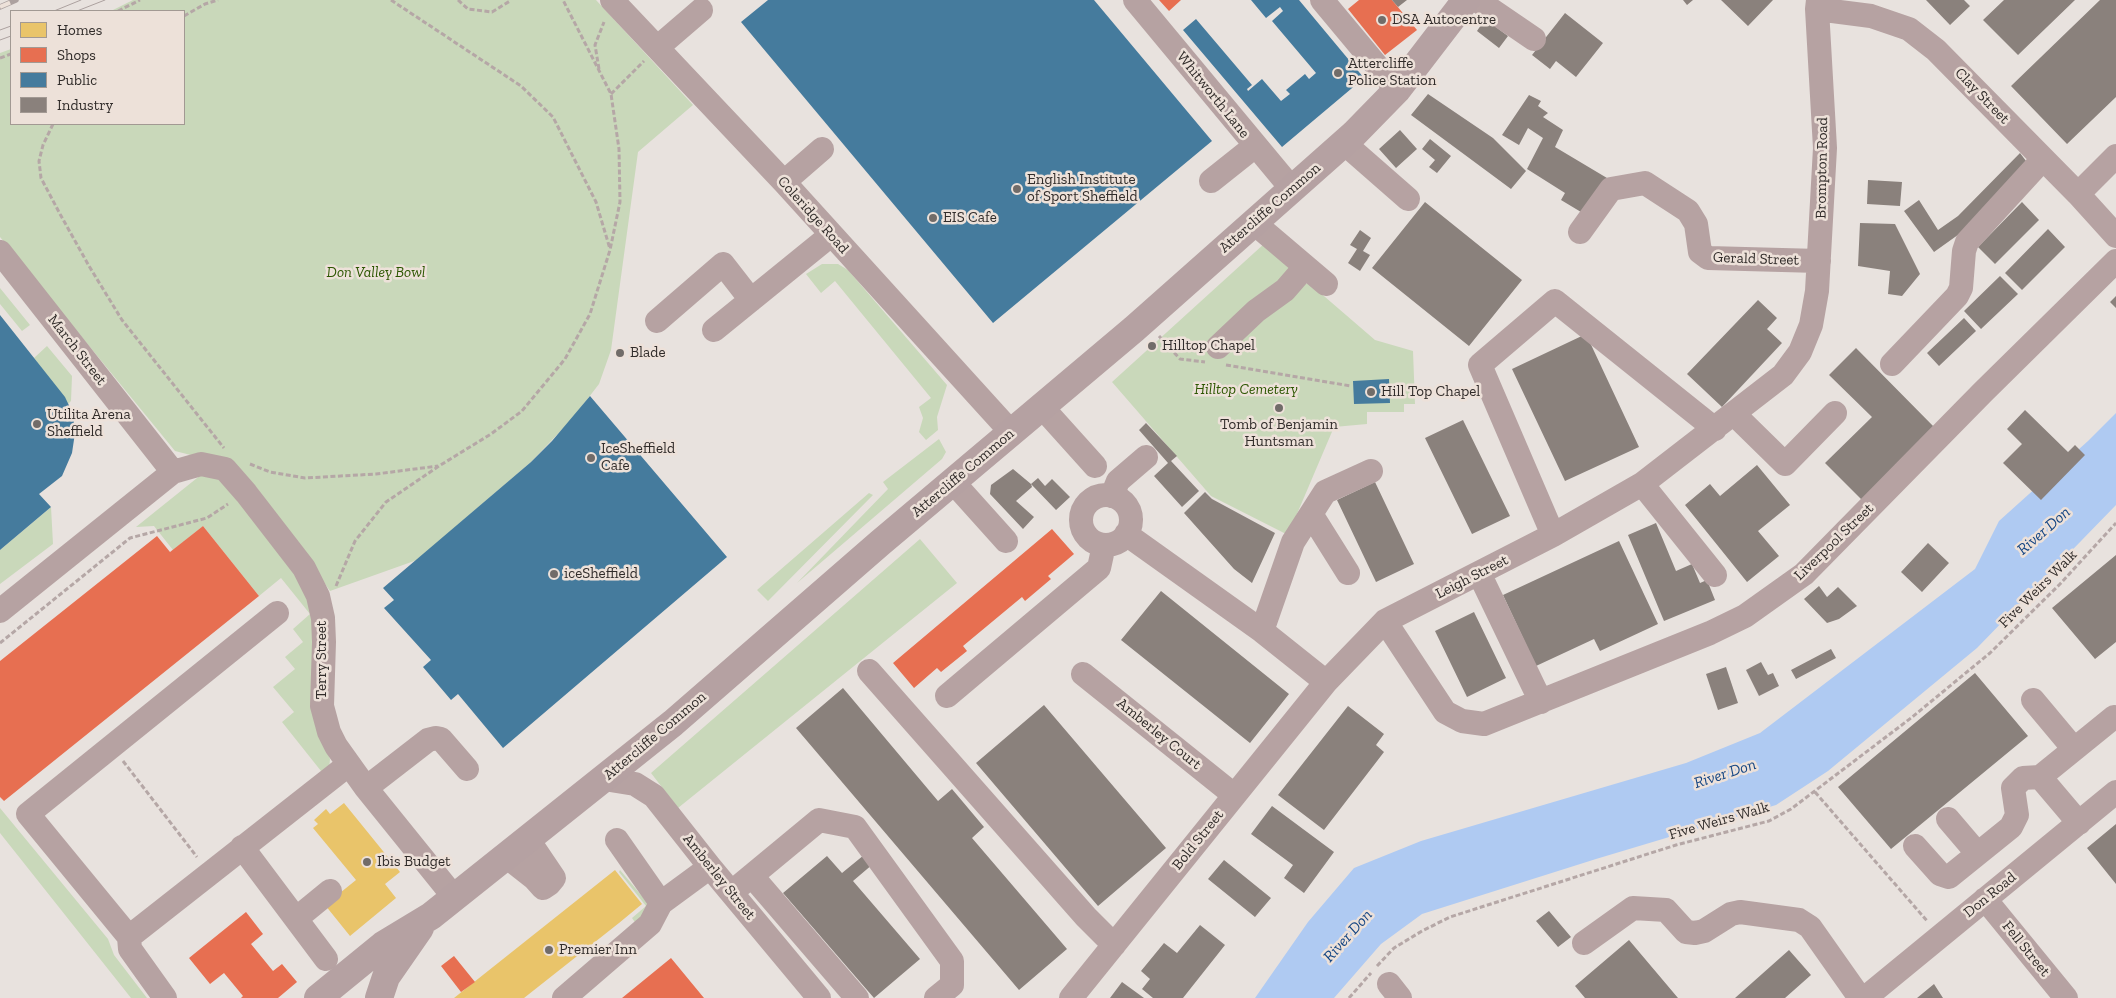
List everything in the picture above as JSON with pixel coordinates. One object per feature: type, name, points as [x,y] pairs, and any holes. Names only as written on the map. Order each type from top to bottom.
[{"type":"main road","name":"Attercliffe Common","points":[[318,998],[383,945],[431,916],[673,723],[1144,319],[1344,143],[1397,90],[1466,0]]},
{"type":"main road","name":"Attercliffe Common","points":[[379,998],[386,977],[413,937],[431,916]]},
{"type":"street","name":"Whitworth Lane","points":[[1135,0],[1254,146],[1292,189]]},
{"type":"street","points":[[1322,0],[1397,90]]},
{"type":"street","points":[[1477,0],[1534,39]]},
{"type":"street","name":"Clay Street","points":[[1818,5],[1872,16],[1909,29],[1936,50],[2078,194],[2116,236]]},
{"type":"street","name":"Brompton Road","points":[[1812,325],[1817,291],[1825,148],[1818,5]]},
{"type":"street","name":"Coleridge Road","points":[[609,9],[658,48],[784,182],[1011,432]]},
{"type":"street","points":[[658,48],[701,10]]},
{"type":"street","points":[[1344,143],[1408,199]]},
{"type":"street","points":[[1211,181],[1254,146]]},
{"type":"street","points":[[784,182],[822,149]]},
{"type":"street","points":[[2078,194],[2116,156]]},
{"type":"street","points":[[1892,364],[1957,296],[1961,288],[1964,251],[1967,242],[2043,159]]},
{"type":"street","name":"Gerald Street","points":[[1580,232],[1611,189],[1645,183],[1688,211],[1696,224],[1700,252],[1708,258],[1819,261]]},
{"type":"street","points":[[1253,222],[1326,284]]},
{"type":"street","points":[[714,330],[831,235]]},
{"type":"street","name":"March Street","points":[[0,252],[173,472]]},
{"type":"street","name":"Liverpool Street","points":[[1385,622],[1445,712],[1462,721],[1484,724],[1710,633],[1745,616],[1804,574],[1983,392],[2116,261]]},
{"type":"street","points":[[657,321],[723,264],[751,300]]},
{"type":"street","points":[[1216,358],[1256,311],[1285,290],[1305,267]]},
{"type":"street","points":[[1553,535],[1480,365],[1556,301],[1715,429]]},
{"type":"street","name":"Leigh Street","points":[[1326,682],[1385,622],[1553,535],[1642,484],[1783,375],[1800,352],[1812,325]]},
{"type":"street","points":[[1041,406],[1095,466]]},
{"type":"street","points":[[1734,414],[1785,464],[1835,414]]},
{"type":"street","points":[[1112,496],[1118,481],[1146,457]]},
{"type":"street","name":"Terry Street","points":[[173,472],[201,464],[225,469],[304,568],[318,596],[323,618],[322,706],[329,732],[348,765],[454,897]]},
{"type":"street","points":[[1262,631],[1293,542],[1325,492],[1371,471]]},
{"type":"street","points":[[0,611],[173,472]]},
{"type":"street","points":[[953,482],[1006,541]]},
{"type":"street","points":[[1642,484],[1716,575]]},
{"type":"street","points":[[1104,495],[1112,496],[1125,504],[1129,511],[1130,519],[1126,534],[1121,540],[1104,545],[1089,538],[1081,524],[1081,515],[1090,501],[1104,495]]},
{"type":"street","points":[[1311,514],[1348,573]]},
{"type":"street","points":[[1126,534],[1262,631],[1326,682]]},
{"type":"street","points":[[947,696],[1098,568],[1104,545]]},
{"type":"street","points":[[1479,573],[1541,702]]},
{"type":"street","points":[[165,998],[130,943],[28,814],[277,613]]},
{"type":"street","points":[[869,671],[1086,917],[1114,944]]},
{"type":"street","name":"Amberley Court","points":[[1083,674],[1234,795]]},
{"type":"street","name":"Bold Street","points":[[1071,998],[1326,682]]},
{"type":"street","points":[[2033,700],[2074,749]]},
{"type":"street","points":[[1915,846],[1940,874],[1949,876],[2011,827],[2017,815],[2013,788],[2023,778],[2040,776],[2114,717]]},
{"type":"street","points":[[366,788],[428,740],[436,738],[441,739],[467,770]]},
{"type":"street","points":[[130,943],[209,873],[348,765]]},
{"type":"street","points":[[2040,776],[2078,822]]},
{"type":"street","name":"Amberley Street","points":[[604,779],[635,784],[654,796],[710,867],[819,998]]},
{"type":"street","name":"Don Road","points":[[1865,998],[2116,792]]},
{"type":"street","points":[[1948,819],[1977,853]]},
{"type":"street","points":[[732,892],[819,820],[855,827],[952,961],[952,985],[936,998]]},
{"type":"street","points":[[506,856],[534,878],[550,885],[527,838]]},
{"type":"street","points":[[616,840],[661,903]]},
{"type":"street","points":[[242,847],[326,959]]},
{"type":"street","points":[[564,998],[650,924],[661,903],[710,867]]},
{"type":"street","points":[[752,876],[857,998]]},
{"type":"street","points":[[297,918],[330,891]]},
{"type":"street","name":"Fell Street","points":[[1985,899],[2066,998]]},
{"type":"street","points":[[1584,943],[1633,908],[1666,910],[1686,932],[1695,933],[1704,932],[1731,914],[1740,912],[1798,920],[1810,927],[1860,998]]},
{"type":"path","points":[[120,10],[140,0]]},
{"type":"path","points":[[185,15],[204,4],[218,0]]},
{"type":"path","points":[[391,0],[521,86],[554,117],[596,202],[610,250]]},
{"type":"path","points":[[458,0],[468,9],[492,12],[510,0]]},
{"type":"path","points":[[335,592],[355,541],[386,502],[491,434],[522,411],[565,359],[590,314],[610,250],[620,202],[620,149],[611,94],[563,0]]},
{"type":"path","points":[[600,73],[595,45],[609,9]]},
{"type":"path","points":[[611,94],[658,48]]},
{"type":"path","points":[[53,125],[43,145],[39,161],[41,178],[60,214],[122,320],[224,449]]},
{"type":"path","points":[[1144,319],[1180,359],[1216,358],[1351,386]]},
{"type":"path","points":[[246,462],[270,472],[305,478],[376,474],[439,466]]},
{"type":"path","points":[[0,642],[130,538],[207,518],[246,493]]},
{"type":"path","name":"Five Weirs Walk","points":[[1349,998],[1394,948],[1450,917],[1676,844],[1769,821],[1791,809],[1910,718],[1990,653],[2060,584],[2116,523]]},
{"type":"path","points":[[111,747],[209,873]]},
{"type":"path","points":[[1815,792],[1940,936]]},
{"type":"green space","name":"Don Valley Bowl","points":[[133,0],[596,0],[693,105],[638,152],[611,350],[599,384],[572,419],[531,462],[417,560],[330,591],[257,488],[222,463],[175,451],[0,237],[0,53],[10,49],[10,125],[185,125],[185,10],[113,10]]},
{"type":"green space","name":"Hilltop Cemetery","points":[[1265,243],[1289,265],[1298,283],[1310,284],[1375,340],[1413,351],[1415,404],[1404,404],[1404,412],[1367,412],[1367,424],[1334,427],[1288,535],[1211,496],[1112,382]]},
{"type":"green space","points":[[822,264],[838,264],[848,270],[947,385],[937,417],[938,430],[926,440],[919,432],[923,418],[919,407],[931,398],[835,281],[821,293],[806,274]]},
{"type":"green space","points":[[0,288],[30,325],[22,331],[0,304]]},
{"type":"green space","points":[[47,346],[72,376],[71,401],[68,404],[34,358]]},
{"type":"green space","points":[[939,439],[946,452],[942,459],[797,583],[888,489],[883,482]]},
{"type":"green space","points":[[207,470],[222,477],[313,591],[317,722],[330,759],[329,770],[321,771],[282,722],[294,712],[273,687],[295,669],[285,657],[303,642],[293,629],[310,614],[281,578],[259,596],[203,526],[173,550],[154,526],[136,527]]},
{"type":"green space","points":[[869,493],[873,495],[768,601],[757,590]]},
{"type":"green space","points":[[51,507],[53,544],[0,584],[0,550]]},
{"type":"green space","points":[[920,539],[957,583],[678,808],[651,773]]},
{"type":"green space","points":[[0,808],[108,939],[114,955],[147,998],[131,998],[0,833]]},
{"type":"green space","points":[[620,870],[647,902],[648,909],[639,928],[632,918],[646,906],[619,872]]},
{"type":"water","name":"River Don","points":[[2116,413],[2116,505],[1977,648],[1828,771],[1776,805],[1422,914],[1381,944],[1334,998],[1255,998],[1308,922],[1354,868],[1421,841],[1686,763],[1760,733],[1975,569],[1999,521],[2088,441]]},
{"type":"building: Homes","name":"Ibis Budget","points":[[344,803],[400,872],[385,884],[396,898],[350,936],[325,905],[356,880],[313,828],[318,824],[314,820],[326,809],[330,814]]},
{"type":"building: Homes","name":"Premier Inn","points":[[615,870],[642,904],[619,923],[524,998],[454,998]]},
{"type":"building: Shops","points":[[1159,0],[1181,0],[1169,11]]},
{"type":"building: Shops","name":"DSA Autocentre","points":[[1359,0],[1392,0],[1417,30],[1385,55],[1348,9]]},
{"type":"building: Shops","points":[[203,526],[259,596],[4,801],[0,797],[0,661],[157,536],[170,552]]},
{"type":"building: Shops","points":[[1052,529],[1074,554],[1048,576],[1051,579],[1025,601],[1022,597],[963,646],[967,651],[941,672],[937,668],[914,688],[893,663]]},
{"type":"building: Shops","points":[[246,912],[263,934],[251,944],[273,971],[282,964],[297,982],[278,998],[241,998],[243,996],[224,973],[210,984],[189,958]]},
{"type":"building: Shops","points":[[454,956],[475,982],[461,992],[441,966]]},
{"type":"building: Shops","points":[[671,958],[704,998],[622,998]]},
{"type":"building: Public","name":"English Institute of Sport Sheffield","points":[[768,0],[1094,0],[1212,141],[993,323],[741,22]]},
{"type":"building: Public","name":"Attercliffe Police Station","points":[[1251,0],[1299,0],[1364,78],[1282,147],[1183,30],[1196,19],[1252,85],[1247,89],[1248,91],[1262,79],[1281,101],[1290,94],[1286,90],[1305,74],[1309,79],[1316,73],[1272,21],[1283,11],[1280,7],[1266,18]]},
{"type":"building: Public","name":"Utilita Arena Sheffield","points":[[0,315],[65,397],[73,414],[75,433],[72,453],[62,476],[39,494],[51,507],[0,550]]},
{"type":"building: Public","name":"Hill Top Chapel","points":[[1389,379],[1390,403],[1354,404],[1353,381]]},
{"type":"building: Public","name":"iceSheffield","points":[[590,396],[727,557],[503,748],[458,694],[451,700],[423,667],[431,660],[384,608],[394,600],[383,588],[531,462],[552,441]]},
{"type":"building: Industry","points":[[1392,0],[1407,0],[1398,7]]},
{"type":"building: Industry","points":[[1683,0],[1693,0],[1687,5]]},
{"type":"building: Industry","points":[[1721,0],[1773,0],[1748,26]]},
{"type":"building: Industry","points":[[1926,0],[1964,0],[1970,6],[1950,25]]},
{"type":"building: Industry","points":[[2004,0],[2075,0],[2018,55],[1983,20]]},
{"type":"building: Industry","points":[[2100,0],[2116,0],[2116,97],[2067,144],[2011,86]]},
{"type":"building: Industry","points":[[1565,13],[1603,43],[1576,77],[1556,61],[1550,69],[1532,55]]},
{"type":"building: Industry","points":[[1485,19],[1508,36],[1499,48],[1477,31]]},
{"type":"building: Industry","points":[[1428,94],[1493,138],[1526,171],[1511,189],[1411,115]]},
{"type":"building: Industry","points":[[1529,95],[1541,101],[1538,106],[1548,113],[1543,117],[1563,130],[1555,147],[1607,178],[1586,215],[1561,200],[1565,193],[1527,169],[1543,138],[1528,128],[1519,145],[1502,135]]},
{"type":"building: Industry","points":[[1400,130],[1417,149],[1396,168],[1379,149]]},
{"type":"building: Industry","points":[[1430,139],[1451,156],[1437,173],[1429,167],[1435,160],[1422,149]]},
{"type":"building: Industry","points":[[2020,153],[2029,165],[1969,227],[1934,252],[1904,211],[1919,200],[1938,230],[1958,216]]},
{"type":"building: Industry","points":[[1868,180],[1902,182],[1900,206],[1867,204]]},
{"type":"building: Industry","points":[[1425,202],[1522,280],[1469,346],[1372,268]]},
{"type":"building: Industry","points":[[2022,202],[2039,220],[1995,264],[1978,247]]},
{"type":"building: Industry","points":[[1860,223],[1895,224],[1920,274],[1902,296],[1888,294],[1890,271],[1858,266]]},
{"type":"building: Industry","points":[[2048,229],[2065,247],[2022,290],[2005,273]]},
{"type":"building: Industry","points":[[1360,230],[1371,238],[1363,251],[1370,255],[1360,271],[1348,263],[1357,249],[1350,245]]},
{"type":"building: Industry","points":[[2000,276],[2018,294],[1981,329],[1964,311]]},
{"type":"building: Industry","points":[[2116,296],[2116,308],[2110,302]]},
{"type":"building: Industry","points":[[1758,300],[1777,318],[1767,329],[1782,343],[1722,407],[1687,374]]},
{"type":"building: Industry","points":[[1964,318],[1976,331],[1939,366],[1927,353]]},
{"type":"building: Industry","points":[[1586,334],[1639,447],[1565,481],[1512,369]]},
{"type":"building: Industry","points":[[1856,348],[1936,429],[1863,501],[1825,463],[1872,417],[1829,375]]},
{"type":"building: Industry","points":[[2025,410],[2068,452],[2075,445],[2085,455],[2041,500],[2003,463],[2022,444],[2007,429]]},
{"type":"building: Industry","points":[[1463,420],[1510,516],[1472,534],[1425,438]]},
{"type":"building: Industry","points":[[1146,423],[1177,456],[1171,461],[1199,491],[1182,507],[1154,476],[1168,463],[1139,430]]},
{"type":"building: Industry","points":[[1757,465],[1790,505],[1758,531],[1779,556],[1747,582],[1685,505],[1710,484],[1720,496]]},
{"type":"building: Industry","points":[[1013,469],[1032,487],[1016,501],[1034,517],[1023,529],[990,494],[991,485]]},
{"type":"building: Industry","points":[[1038,478],[1045,486],[1052,479],[1070,497],[1056,510],[1031,484]]},
{"type":"building: Industry","points":[[1375,482],[1414,564],[1376,582],[1337,500]]},
{"type":"building: Industry","points":[[1205,492],[1212,499],[1275,533],[1252,583],[1234,569],[1184,513]]},
{"type":"building: Industry","points":[[1656,523],[1676,571],[1692,564],[1700,583],[1707,580],[1715,600],[1664,621],[1628,535]]},
{"type":"building: Industry","points":[[1619,541],[1658,624],[1600,651],[1594,639],[1536,666],[1503,595]]},
{"type":"building: Industry","points":[[1928,543],[1949,563],[1922,592],[1901,572]]},
{"type":"building: Industry","points":[[2116,555],[2116,642],[2095,659],[2052,608]]},
{"type":"building: Industry","points":[[1819,586],[1827,597],[1838,587],[1857,606],[1839,619],[1827,623],[1804,599]]},
{"type":"building: Industry","points":[[1161,591],[1289,694],[1250,743],[1121,640]]},
{"type":"building: Industry","points":[[1474,612],[1506,678],[1467,697],[1435,631]]},
{"type":"building: Industry","points":[[1831,649],[1836,658],[1796,679],[1791,670]]},
{"type":"building: Industry","points":[[1761,662],[1768,675],[1773,673],[1779,686],[1759,696],[1746,670]]},
{"type":"building: Industry","points":[[1726,667],[1738,703],[1718,710],[1706,674]]},
{"type":"building: Industry","points":[[1975,673],[2028,736],[1891,849],[1838,787]]},
{"type":"building: Industry","points":[[843,688],[938,801],[952,789],[984,827],[972,838],[1067,949],[1019,990],[796,728]]},
{"type":"building: Industry","points":[[1044,705],[1166,848],[1098,906],[976,763]]},
{"type":"building: Industry","points":[[1348,706],[1384,734],[1376,745],[1384,752],[1324,830],[1278,795]]},
{"type":"building: Industry","points":[[1272,806],[1334,852],[1304,893],[1284,878],[1293,865],[1251,834]]},
{"type":"building: Industry","points":[[2116,824],[2116,884],[2087,848]]},
{"type":"building: Industry","points":[[864,855],[873,864],[853,881],[920,959],[874,998],[783,893],[827,856],[842,873]]},
{"type":"building: Industry","points":[[1224,860],[1271,898],[1255,917],[1208,879]]},
{"type":"building: Industry","points":[[1549,911],[1571,937],[1558,947],[1536,921]]},
{"type":"building: Industry","points":[[1200,925],[1225,945],[1183,998],[1153,998],[1142,989],[1150,979],[1141,971],[1164,943],[1177,953]]},
{"type":"building: Industry","points":[[1629,940],[1678,998],[1585,998],[1575,986]]},
{"type":"building: Industry","points":[[1789,950],[1811,975],[1785,998],[1735,998]]},
{"type":"building: Industry","points":[[1122,982],[1144,998],[1110,998]]},
{"type":"building: Industry","points":[[1934,984],[1943,998],[1917,998]]},
{"type":"tram line","points":[[56,10],[81,0]]},
{"type":"tram line","points":[[80,10],[105,0]]},
{"type":"tram line","points":[[0,30],[10,26]]},
{"type":"tram line","points":[[0,40],[10,36]]},
{"type":"railway","points":[[0,7],[16,0]]},
{"type":"place","name":"DSA Autocentre","points":[[1382,20]]},
{"type":"place","name":"Attercliffe Police Station","points":[[1338,73]]},
{"type":"place","name":"English Institute of Sport Sheffield","points":[[1017,189]]},
{"type":"place","name":"EIS Cafe","points":[[933,218]]},
{"type":"place","name":"Hilltop Chapel","points":[[1152,346]]},
{"type":"place","name":"Blade","points":[[620,353]]},
{"type":"place","name":"Hill Top Chapel","points":[[1371,392]]},
{"type":"place","name":"Tomb of Benjamin Huntsman","points":[[1279,408]]},
{"type":"place","name":"Utilita Arena Sheffield","points":[[37,424]]},
{"type":"place","name":"IceSheffield Cafe","points":[[591,458]]},
{"type":"place","name":"iceSheffield","points":[[554,574]]},
{"type":"place","name":"Ibis Budget","points":[[367,862]]},
{"type":"place","name":"Premier Inn","points":[[549,950]]}]
